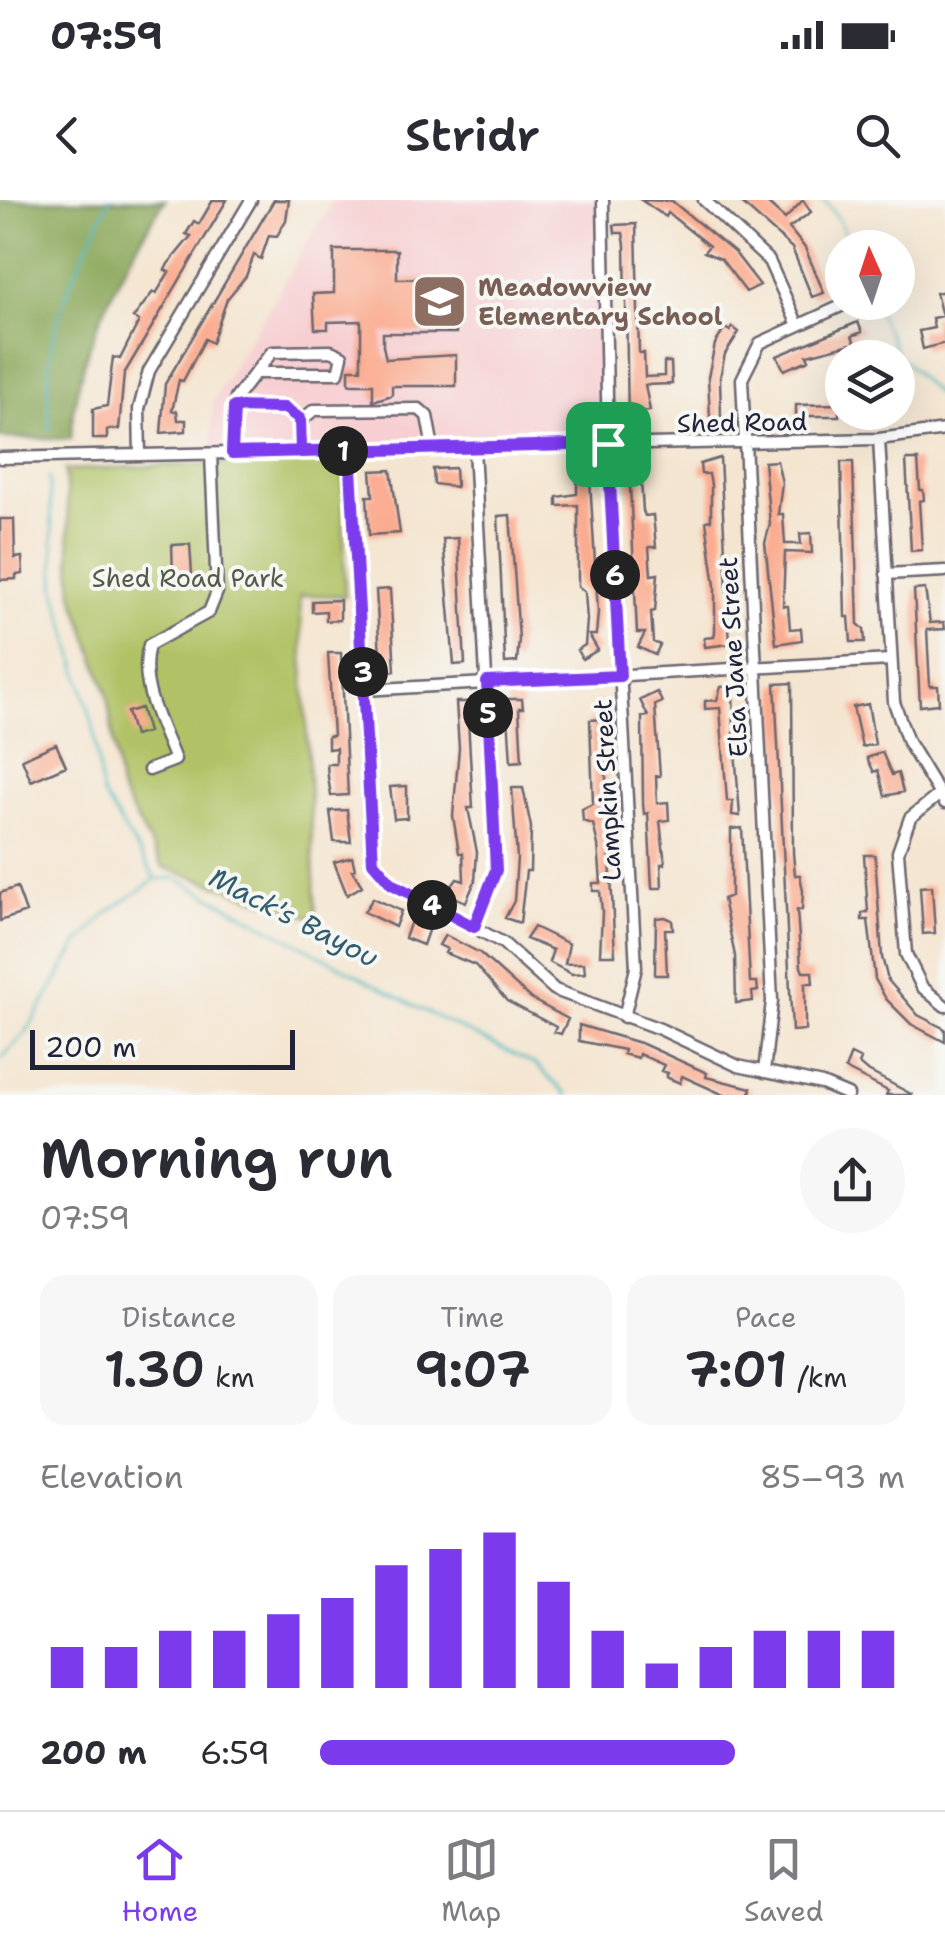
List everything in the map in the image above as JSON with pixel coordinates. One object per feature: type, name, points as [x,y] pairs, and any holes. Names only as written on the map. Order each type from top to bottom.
[{"type":"street","points":[[140,455],[139,409],[149,371],[251,200]]},
{"type":"street","name":"Lampkin Street","points":[[603,200],[608,444],[636,968],[624,1017]]},
{"type":"street","points":[[704,200],[769,261],[797,323]]},
{"type":"street","name":"Elsa Jane Street","points":[[764,1072],[772,1001],[741,442],[742,379],[751,353],[774,333],[825,312]]},
{"type":"street","points":[[232,453],[234,407],[255,373],[272,352],[331,352],[342,356],[338,373],[255,373]]},
{"type":"street","points":[[234,407],[285,408],[300,419]]},
{"type":"street","points":[[300,419],[314,410],[419,409],[428,416],[433,448]]},
{"type":"street","points":[[300,419],[301,452]]},
{"type":"street","name":"Shed Road","points":[[0,458],[878,439],[945,430]]},
{"type":"street","points":[[878,439],[890,660],[900,722],[942,799],[910,818],[898,852],[906,954],[922,987],[945,1006]]},
{"type":"street","points":[[474,448],[496,870],[474,927]]},
{"type":"street","points":[[350,450],[373,862],[392,884],[503,943],[554,990],[660,1029],[714,1057],[822,1084],[848,1095]]},
{"type":"street","points":[[149,770],[175,760],[148,690],[144,662],[149,644],[210,612],[217,592],[211,454]]},
{"type":"street","points":[[886,574],[945,571]]},
{"type":"street","points":[[364,690],[890,660]]},
{"type":"shaded area","name":"Meadowview Elementary School","points":[[333,200],[603,200],[608,444],[211,454],[213,400]]},
{"type":"green space","points":[[0,200],[165,200],[102,314],[81,376],[71,439],[0,438]]},
{"type":"green space","name":"Shed Road Park","points":[[343,458],[345,596],[300,595],[316,919],[163,867],[120,790],[107,693],[73,594],[65,470]]},
{"type":"building","points":[[213,200],[227,200],[124,374],[119,429],[107,430],[107,439],[93,439],[93,409],[107,406],[113,357],[120,359],[139,321],[133,318],[153,292],[156,294],[169,272],[165,270],[168,264],[191,236],[186,234],[194,221],[199,224]]},
{"type":"building","points":[[274,200],[289,200],[286,220],[277,236],[269,235],[261,259],[254,255],[246,276],[227,299],[212,343],[205,339],[183,381],[179,380],[172,411],[177,411],[178,420],[186,420],[186,431],[161,433],[165,384]]},
{"type":"building","points":[[641,200],[672,201],[735,253],[760,285],[746,292],[721,259],[704,252],[709,246],[668,213],[666,217]]},
{"type":"building","points":[[738,200],[764,200],[785,219],[803,200],[811,212],[789,228],[805,248],[824,293],[812,297],[792,248]]},
{"type":"building","points":[[636,224],[639,353],[644,353],[645,377],[664,376],[664,362],[671,362],[672,384],[645,385],[650,411],[640,412],[640,420],[628,421],[625,245],[623,233],[615,233],[614,225]]},
{"type":"building","points":[[334,250],[397,250],[397,279],[442,278],[443,301],[455,301],[456,333],[383,333],[383,346],[386,359],[456,355],[456,386],[392,386],[392,395],[373,401],[373,384],[349,384],[349,369],[361,369],[361,321],[328,322],[328,329],[315,329],[313,294],[334,293]]},
{"type":"building","points":[[945,291],[945,343],[923,349],[919,331],[934,328],[932,318],[942,316],[936,293]]},
{"type":"building","points":[[858,322],[862,332],[852,336],[854,340],[825,340],[825,350],[807,355],[809,360],[784,370],[777,356]]},
{"type":"building","points":[[732,327],[739,332],[725,354],[720,377],[721,418],[710,418],[708,377],[715,344],[725,328],[730,331]]},
{"type":"building","points":[[825,404],[825,416],[796,416],[796,405]]},
{"type":"building","points":[[720,458],[730,644],[705,647],[704,638],[714,637],[715,632],[715,586],[706,521],[711,520],[711,485],[709,474],[701,474],[700,464]]},
{"type":"building","points":[[906,460],[918,460],[924,500],[919,501],[922,550],[911,551]]},
{"type":"building","points":[[777,461],[782,483],[778,514],[783,514],[785,544],[801,544],[800,534],[811,533],[812,553],[785,552],[783,606],[788,606],[790,629],[801,628],[802,640],[776,644],[765,543],[770,524],[764,462]]},
{"type":"building","points":[[841,462],[853,462],[858,624],[864,629],[865,642],[851,642],[849,617],[845,617]]},
{"type":"building","points":[[589,464],[598,612],[596,635],[589,635],[598,650],[582,659],[577,650],[585,645],[587,620],[585,592],[578,586],[578,505],[557,506],[557,497],[577,494],[577,465]]},
{"type":"building","points":[[640,464],[643,511],[645,516],[653,515],[656,547],[649,547],[651,575],[658,574],[655,611],[651,612],[653,642],[660,645],[655,655],[638,647],[645,633],[637,633],[629,465]]},
{"type":"building","points":[[455,468],[456,487],[434,484],[433,469]]},
{"type":"building","points":[[391,470],[400,533],[369,535],[367,496],[373,496],[371,471]]},
{"type":"building","points":[[510,515],[519,639],[517,662],[505,663],[498,516]]},
{"type":"building","points":[[0,519],[14,519],[15,558],[22,557],[23,574],[16,575],[16,579],[0,580]]},
{"type":"building","points":[[458,538],[465,664],[454,665],[443,539]]},
{"type":"building","points":[[190,544],[192,574],[173,575],[172,545]]},
{"type":"building","points":[[390,589],[395,671],[381,672],[376,590]]},
{"type":"building","points":[[925,589],[930,623],[944,622],[945,629],[927,630],[930,686],[938,686],[939,704],[920,706],[914,590]]},
{"type":"building","points":[[340,600],[340,620],[326,621],[326,611],[312,612],[312,601]]},
{"type":"building","points":[[328,653],[341,653],[348,795],[331,796],[328,777],[327,764],[336,764],[336,748],[328,749],[328,736],[333,736]]},
{"type":"building","points":[[792,683],[793,853],[795,875],[800,875],[803,891],[802,910],[797,910],[801,967],[803,972],[812,972],[813,983],[805,983],[805,1030],[792,1031],[775,684]]},
{"type":"building","points":[[733,686],[740,816],[732,815],[733,801],[727,801],[720,708],[705,709],[705,701],[717,700],[721,687]]},
{"type":"building","points":[[657,692],[662,702],[655,705],[660,776],[656,776],[657,803],[668,802],[669,820],[660,821],[665,864],[661,864],[662,888],[652,888],[648,813],[644,814],[643,804],[642,717],[648,716],[640,700]]},
{"type":"building","points":[[507,699],[522,699],[522,761],[511,762]]},
{"type":"building","points":[[456,702],[467,702],[473,808],[468,808],[477,852],[475,881],[466,902],[446,894],[457,879],[464,881],[463,853],[459,853],[453,816],[459,748]]},
{"type":"building","points":[[868,704],[875,744],[862,747],[853,707]]},
{"type":"building","points":[[141,708],[148,732],[134,736],[127,712]]},
{"type":"building","points":[[603,719],[615,955],[600,955],[600,891],[593,891],[593,883],[601,883],[598,845],[593,824],[583,821],[582,809],[593,804],[590,720]]},
{"type":"building","points":[[56,744],[66,766],[31,781],[22,759]]},
{"type":"building","points":[[882,752],[892,775],[898,773],[903,792],[885,796],[878,770],[874,772],[867,758]]},
{"type":"building","points":[[407,786],[407,818],[394,819],[390,787]]},
{"type":"building","points":[[512,788],[523,788],[531,827],[530,871],[526,871],[520,923],[505,918],[514,901],[517,858]]},
{"type":"building","points":[[347,810],[351,842],[334,842],[330,811]]},
{"type":"building","points":[[742,828],[750,982],[757,982],[758,991],[752,992],[753,1001],[736,1003],[735,956],[723,899],[731,896],[731,829]]},
{"type":"building","points":[[864,855],[875,855],[882,957],[888,980],[918,1015],[945,1029],[945,1042],[911,1024],[886,999],[875,979],[868,920],[862,920],[862,913],[868,912]]},
{"type":"building","points":[[352,857],[352,870],[362,886],[347,895],[334,862]]},
{"type":"building","points":[[932,886],[935,933],[923,934],[920,887]]},
{"type":"building","points":[[17,887],[26,912],[0,921],[0,893]]},
{"type":"building","points":[[373,898],[401,911],[395,927],[364,912]]},
{"type":"building","points":[[656,918],[672,920],[673,929],[665,929],[667,975],[655,975]]},
{"type":"building","points":[[411,921],[429,928],[423,945],[405,938]]},
{"type":"building","points":[[534,927],[569,944],[565,964],[584,963],[585,973],[572,974],[549,962],[553,950],[526,939]]},
{"type":"building","points":[[445,935],[480,953],[531,999],[568,1019],[561,1034],[554,1032],[556,1027],[507,1001],[475,965],[445,953],[447,949],[439,945]]},
{"type":"building","points":[[579,1025],[643,1044],[707,1073],[706,1077],[751,1088],[750,1095],[724,1095],[682,1076],[680,1083],[666,1077],[668,1073],[661,1071],[664,1065],[639,1054],[638,1058],[623,1054],[624,1050],[579,1041]]},
{"type":"building","points":[[851,1054],[861,1059],[859,1064],[866,1070],[913,1095],[886,1095],[888,1091],[845,1069]]},
{"type":"waterway","name":"Mack's Bayou","points":[[50,429],[49,364],[54,336],[70,284],[109,200]]},
{"type":"waterway","name":"Mack's Bayou","points":[[824,200],[843,230]]},
{"type":"waterway","name":"Mack's Bayou","points":[[881,320],[898,355],[945,403]]},
{"type":"waterway","name":"Mack's Bayou","points":[[49,477],[56,591],[93,725],[102,794],[156,879],[176,878],[418,1008],[536,1065],[567,1095]]},
{"type":"waterway","points":[[0,1060],[26,1033],[78,944],[108,912],[156,879]]},
{"type":"place","name":"Meadowview Elementary School","points":[[439,301]]},
{"type":"route","points":[[608,444],[301,452],[299,422],[300,419],[290,410],[234,407],[232,453],[350,450],[364,690],[370,844],[373,862],[392,884],[474,927],[496,870],[487,682],[620,676],[608,444]]}]
